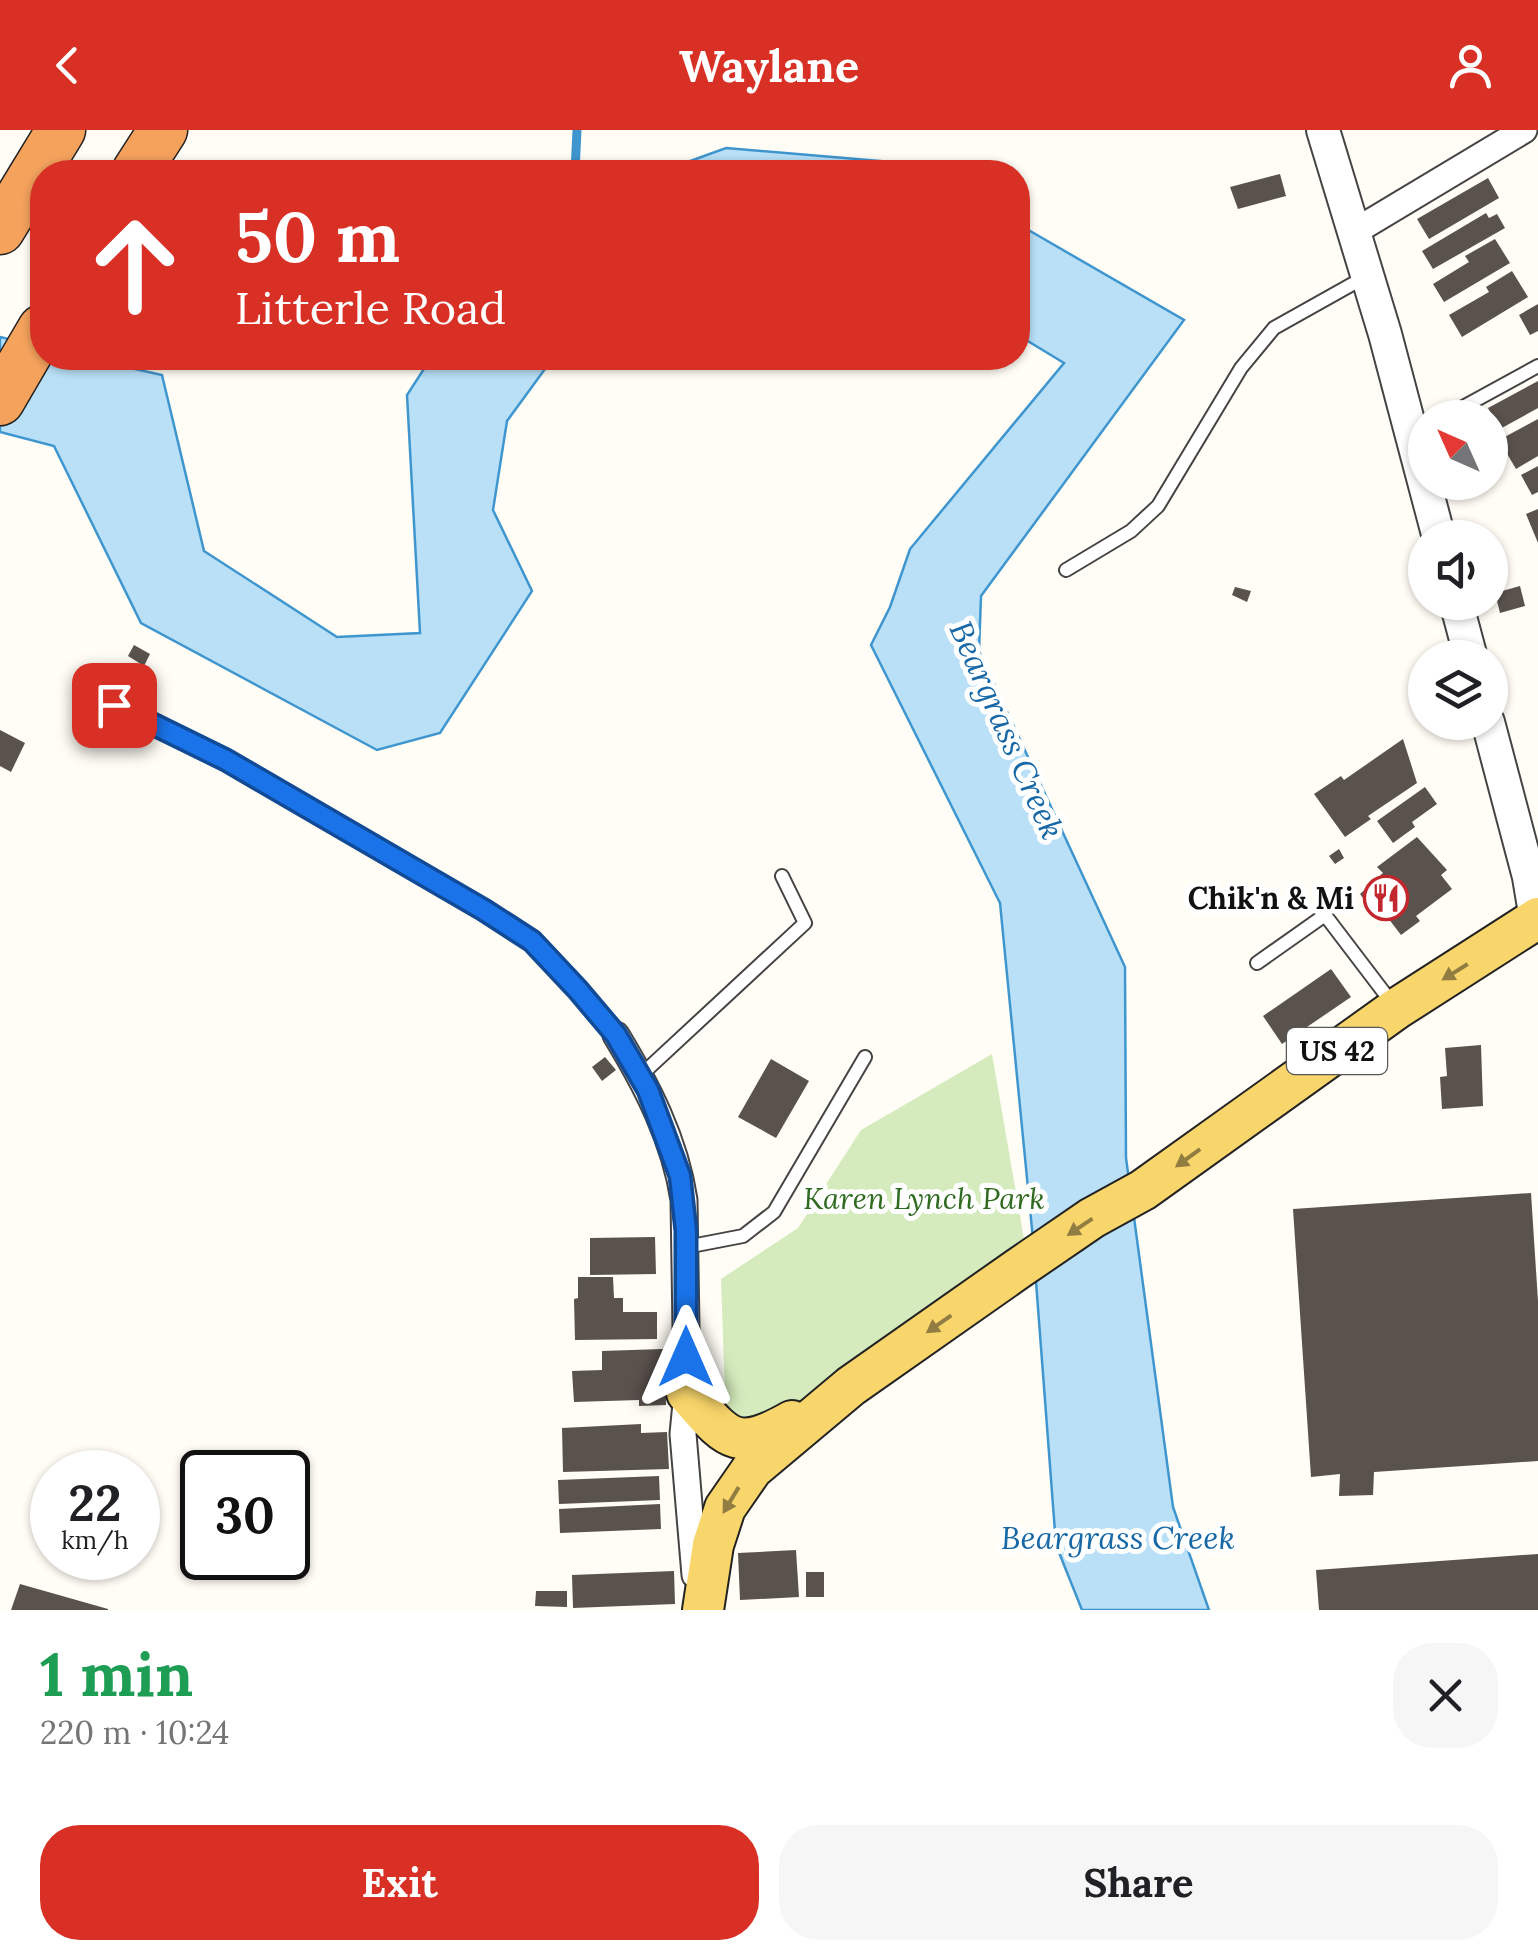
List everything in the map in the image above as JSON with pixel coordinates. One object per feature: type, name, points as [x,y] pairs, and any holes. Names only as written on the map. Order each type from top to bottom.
[{"type":"highway","points":[[43,160],[61,130]]},
{"type":"highway","points":[[144,160],[163,130]]},
{"type":"highway","points":[[6,221],[30,181]]},
{"type":"highway","points":[[0,401],[30,349]]},
{"type":"main road","name":"US 42","points":[[701,1610],[713,1545],[725,1508],[752,1469],[852,1386],[1092,1218],[1143,1190],[1396,1009],[1537,921]]},
{"type":"main road","points":[[687,1394],[715,1425],[742,1440],[768,1434],[852,1386]]},
{"type":"street","points":[[1322,130],[1365,277],[1408,402]]},
{"type":"street","points":[[1354,232],[1524,130]]},
{"type":"street","points":[[1493,740],[1537,921]]},
{"type":"street","points":[[616,1035],[640,1076],[673,1154],[684,1200],[687,1394],[683,1434],[701,1610]]},
{"type":"lane","points":[[1066,570],[1131,531],[1158,506],[1241,368],[1274,328],[1365,277]]},
{"type":"lane","points":[[1476,400],[1538,366]]},
{"type":"lane","points":[[96,696],[226,760],[532,941],[616,1035]]},
{"type":"lane","points":[[640,1076],[805,924],[782,876]]},
{"type":"lane","points":[[1257,963],[1325,915],[1396,1009]]},
{"type":"lane","points":[[686,1247],[743,1236],[774,1212],[865,1057]]},
{"type":"green space","name":"Karen Lynch Park","points":[[992,1054],[1024,1239],[770,1422],[726,1424],[721,1279],[798,1228],[861,1130]]},
{"type":"water","points":[[726,148],[868,160],[693,160]]},
{"type":"water","name":"Beargrass Creek","points":[[1030,231],[1184,320],[981,596],[979,651],[1125,967],[1126,1158],[1173,1507],[1209,1610],[1082,1610],[1056,1545],[1032,1229],[1000,903],[871,645],[890,607],[910,549],[1064,363],[1030,342]]},
{"type":"water","points":[[0,337],[30,344],[30,370],[140,370],[162,375],[204,551],[337,637],[420,633],[407,395],[423,370],[544,370],[507,421],[493,510],[532,591],[440,733],[377,750],[141,623],[54,446],[0,432]]},
{"type":"building","points":[[1280,174],[1286,196],[1238,209],[1230,187]]},
{"type":"building","points":[[1488,178],[1499,198],[1429,239],[1417,219]]},
{"type":"building","points":[[1486,213],[1489,218],[1497,214],[1505,228],[1433,269],[1422,251]]},
{"type":"building","points":[[1495,239],[1510,263],[1444,302],[1433,284],[1469,262],[1465,256]]},
{"type":"building","points":[[1512,271],[1528,297],[1462,337],[1449,315],[1489,292],[1486,287]]},
{"type":"building","points":[[1538,304],[1538,331],[1530,335],[1519,315]]},
{"type":"building","points":[[1538,381],[1538,408],[1508,425],[1508,400],[1503,400]]},
{"type":"building","points":[[1538,419],[1538,456],[1516,469],[1508,455],[1508,435]]},
{"type":"building","points":[[1538,466],[1538,492],[1532,495],[1521,475]]},
{"type":"building","points":[[1538,509],[1538,543],[1526,514]]},
{"type":"building","points":[[1520,586],[1525,606],[1508,611],[1508,589]]},
{"type":"building","points":[[1235,587],[1251,591],[1247,602],[1232,595]]},
{"type":"building","points":[[134,645],[150,654],[144,666],[128,656]]},
{"type":"building","points":[[0,730],[25,743],[11,772],[0,766]]},
{"type":"building","points":[[1403,739],[1417,783],[1345,837],[1314,794],[1341,776],[1344,780]]},
{"type":"building","points":[[1425,787],[1437,804],[1412,822],[1415,827],[1393,843],[1377,821]]},
{"type":"building","points":[[1417,837],[1447,870],[1441,875],[1452,889],[1416,916],[1420,921],[1401,935],[1385,914],[1379,919],[1360,894],[1383,873],[1377,867]]},
{"type":"building","points":[[1339,849],[1344,858],[1335,864],[1329,856]]},
{"type":"building","points":[[1331,969],[1351,997],[1282,1044],[1263,1016]]},
{"type":"building","points":[[1481,1045],[1483,1106],[1442,1109],[1440,1077],[1447,1076],[1445,1048]]},
{"type":"building","points":[[605,1057],[616,1070],[602,1081],[592,1067]]},
{"type":"building","points":[[771,1059],[809,1081],[776,1138],[738,1117]]},
{"type":"building","points":[[1531,1193],[1538,1301],[1538,1461],[1374,1472],[1373,1495],[1339,1496],[1340,1474],[1311,1477],[1293,1209]]},
{"type":"building","points":[[655,1237],[656,1274],[590,1275],[590,1238]]},
{"type":"building","points":[[578,1277],[613,1277],[614,1298],[623,1298],[623,1312],[657,1312],[657,1339],[575,1340]]},
{"type":"building","points":[[665,1349],[666,1405],[639,1406],[639,1400],[574,1402],[572,1371],[602,1370],[602,1351]]},
{"type":"building","points":[[641,1424],[641,1433],[667,1432],[669,1469],[563,1472],[562,1428]]},
{"type":"building","points":[[659,1476],[660,1500],[559,1504],[558,1480]]},
{"type":"building","points":[[660,1504],[661,1529],[560,1533],[559,1509]]},
{"type":"building","points":[[796,1550],[799,1597],[740,1600],[738,1553]]},
{"type":"building","points":[[1538,1554],[1538,1610],[1319,1610],[1316,1570]]},
{"type":"building","points":[[674,1571],[675,1604],[573,1608],[572,1575]]},
{"type":"building","points":[[806,1572],[824,1572],[824,1597],[806,1597]]},
{"type":"building","points":[[20,1584],[108,1609],[108,1610],[11,1610]]},
{"type":"building","points":[[536,1591],[567,1591],[567,1607],[535,1606]]},
{"type":"waterway","points":[[576,160],[577,130]]},
{"type":"place","name":"Chik'n & Mi","points":[[1386,898]]},
{"type":"route","points":[[114,705],[226,760],[484,910],[532,941],[578,990],[616,1035],[648,1090],[680,1176],[686,1231],[686,1357]]}]
